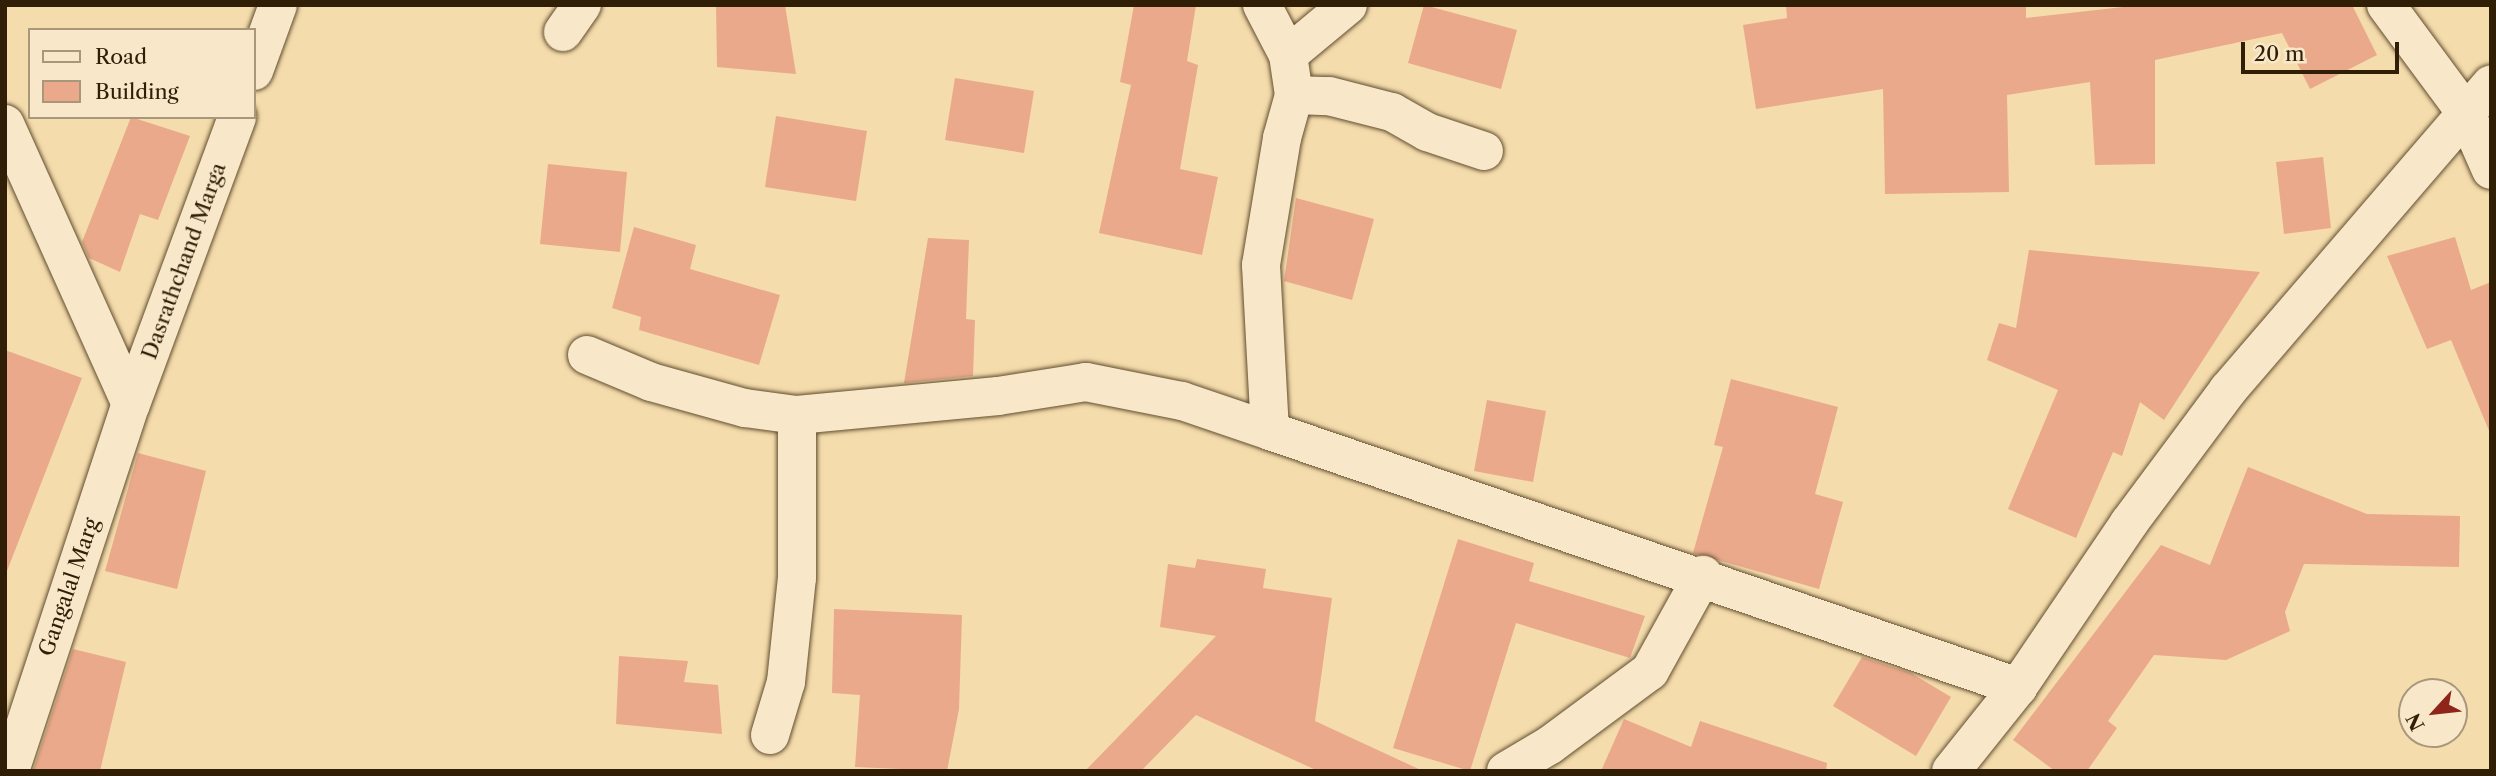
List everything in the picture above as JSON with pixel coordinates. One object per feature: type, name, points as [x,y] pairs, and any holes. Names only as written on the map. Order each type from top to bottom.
[{"type":"street","points":[[256,66],[278,5]]},
{"type":"street","points":[[1262,5],[1288,55],[1294,95],[1282,138],[1261,265],[1270,430]]},
{"type":"street","points":[[1288,55],[1348,5]]},
{"type":"street","points":[[2386,5],[2466,113],[2491,170]]},
{"type":"street","points":[[1951,771],[2018,687],[2129,523],[2228,390],[2491,85]]},
{"type":"street","points":[[1294,95],[1329,96],[1392,112],[1427,132],[1485,151]]},
{"type":"street","name":"Dasrathchand Marga","points":[[131,404],[236,119]]},
{"type":"street","points":[[5,124],[131,404]]},
{"type":"street","points":[[587,355],[651,382],[746,408],[797,415],[998,396],[1086,382],[1182,401],[1703,575],[2018,687]]},
{"type":"street","name":"Gangalal Marg","points":[[10,771],[131,404]]},
{"type":"street","points":[[770,735],[786,682],[797,578],[797,415]]},
{"type":"street","points":[[1506,771],[1550,746],[1650,671],[1703,575]]},
{"type":"building","points":[[716,5],[785,5],[796,74],[717,67]]},
{"type":"building","points":[[1134,5],[1196,5],[1187,61],[1198,65],[1180,169],[1218,177],[1202,255],[1099,233],[1131,85],[1120,82]]},
{"type":"building","points":[[1424,5],[1517,30],[1501,89],[1408,63]]},
{"type":"building","points":[[1786,5],[2026,5],[2026,18],[2141,5],[2352,5],[2377,55],[2310,89],[2282,33],[2155,60],[2155,164],[2095,165],[2090,82],[2007,95],[2009,192],[1885,194],[1883,89],[1756,109],[1743,25],[1787,18]]},
{"type":"building","points":[[955,78],[1034,91],[1024,153],[945,140]]},
{"type":"building","points":[[776,116],[867,131],[856,201],[765,187]]},
{"type":"building","points":[[130,119],[190,136],[158,220],[140,214],[120,272],[89,258],[82,242]]},
{"type":"building","points":[[2323,157],[2331,228],[2284,234],[2276,162]]},
{"type":"building","points":[[548,164],[627,172],[620,252],[540,244]]},
{"type":"building","points":[[1296,198],[1374,219],[1352,300],[1284,281]]},
{"type":"building","points":[[634,227],[696,245],[690,269],[780,295],[759,365],[639,330],[641,317],[612,308]]},
{"type":"building","points":[[2455,237],[2471,290],[2491,282],[2490,433],[2451,340],[2427,349],[2387,256]]},
{"type":"building","points":[[928,238],[969,240],[966,319],[975,320],[973,376],[904,383]]},
{"type":"building","points":[[2029,250],[2260,272],[2164,420],[2140,402],[2122,456],[2113,452],[2076,538],[2008,509],[2058,390],[1987,360],[1999,323],[2016,328]]},
{"type":"building","points":[[5,350],[82,378],[7,571],[5,571]]},
{"type":"building","points":[[1731,379],[1838,407],[1815,494],[1843,502],[1819,589],[1693,553],[1723,447],[1714,445]]},
{"type":"building","points":[[1487,400],[1546,411],[1533,482],[1474,471]]},
{"type":"building","points":[[138,453],[206,471],[177,589],[105,571]]},
{"type":"building","points":[[2248,467],[2367,514],[2460,516],[2459,567],[2304,564],[2285,612],[2290,631],[2226,660],[2154,655],[2108,721],[2117,728],[2087,771],[2055,771],[2013,740],[2161,545],[2210,565]]},
{"type":"building","points":[[1458,539],[1534,563],[1529,581],[1645,616],[1630,658],[1516,623],[1470,771],[1393,748]]},
{"type":"building","points":[[1197,559],[1266,569],[1263,588],[1332,598],[1315,721],[1423,771],[1318,771],[1196,715],[1141,771],[1085,771],[1216,636],[1160,627],[1168,564],[1195,568]]},
{"type":"building","points":[[834,609],[962,615],[959,709],[947,771],[855,767],[860,695],[832,693]]},
{"type":"building","points":[[73,649],[126,662],[100,771],[33,771]]},
{"type":"building","points":[[619,656],[688,661],[684,682],[718,685],[722,734],[616,724]]},
{"type":"building","points":[[1862,657],[1911,673],[1951,697],[1916,756],[1833,706]]},
{"type":"building","points":[[1624,719],[1691,747],[1700,721],[1827,763],[1826,771],[1601,771]]}]
